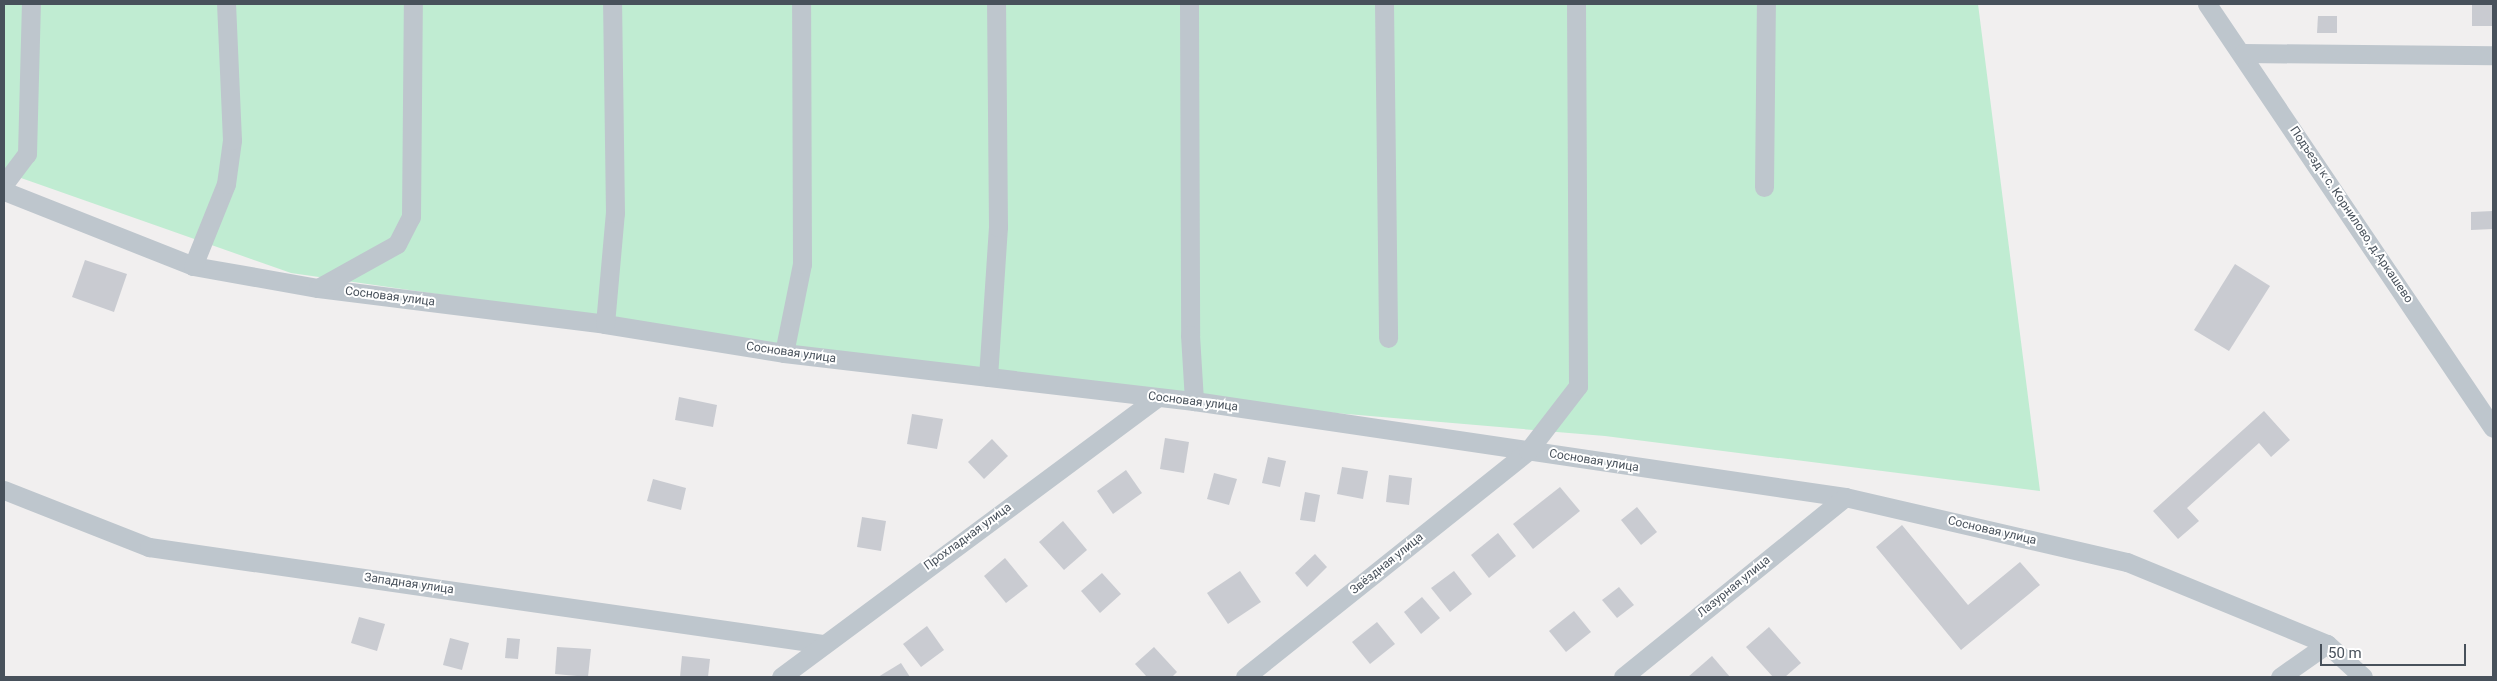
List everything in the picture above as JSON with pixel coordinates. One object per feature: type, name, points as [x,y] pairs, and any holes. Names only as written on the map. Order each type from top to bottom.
[{"type":"street","points":[[4,184],[28,154],[31,4]]},
{"type":"street","points":[[194,266],[226,184],[232,140],[226,4]]},
{"type":"street","points":[[318,288],[397,244],[411,217],[413,4]]},
{"type":"street","points":[[605,324],[614,214],[612,4]]},
{"type":"street","points":[[784,352],[802,264],[801,4]]},
{"type":"street","points":[[988,377],[998,226],[996,4]]},
{"type":"street","points":[[1189,4],[1190,335],[1194,401]]},
{"type":"street","points":[[1384,4],[1388,338]]},
{"type":"street","name":"Звёздная улица","points":[[1245,677],[1528,451],[1578,386],[1576,4]]},
{"type":"street","points":[[1764,187],[1766,4]]},
{"type":"street","name":"Подъезд к с. Корнилово, д.Аркашево","points":[[2207,4],[2243,53],[2493,428]]},
{"type":"street","points":[[2243,53],[2493,55]]},
{"type":"street","name":"Сосновая улица","points":[[4,191],[194,266],[318,288],[605,324],[784,352],[1194,401],[1845,497],[2127,562],[2327,644],[2363,677]]},
{"type":"street","name":"Прохладная улица","points":[[781,677],[1157,398]]},
{"type":"street","name":"Западная улица","points":[[4,490],[149,546],[824,644]]},
{"type":"street","name":"Лазурная улица","points":[[1623,677],[1845,497]]},
{"type":"street","points":[[2280,677],[2327,644]]},
{"type":"green space","points":[[4,4],[1978,4],[2040,491],[1605,436],[1157,398],[291,273],[4,172]]},
{"type":"building","points":[[2472,4],[2493,4],[2493,26],[2472,26]]},
{"type":"building","points":[[2318,16],[2337,16],[2337,33],[2317,33]]},
{"type":"building","points":[[2493,211],[2493,229],[2471,230],[2471,212]]},
{"type":"building","points":[[85,260],[127,274],[114,312],[72,297]]},
{"type":"building","points":[[2235,264],[2270,286],[2229,351],[2194,330]]},
{"type":"building","points":[[679,397],[717,405],[713,427],[675,420]]},
{"type":"building","points":[[2264,411],[2290,440],[2271,457],[2259,443],[2187,508],[2199,521],[2178,539],[2153,511]]},
{"type":"building","points":[[912,414],[943,419],[937,449],[907,444]]},
{"type":"building","points":[[1165,438],[1189,442],[1184,473],[1160,469]]},
{"type":"building","points":[[992,439],[1008,456],[984,479],[968,462]]},
{"type":"building","points":[[1268,457],[1286,461],[1280,487],[1262,483]]},
{"type":"building","points":[[1342,467],[1368,471],[1363,499],[1337,494]]},
{"type":"building","points":[[1126,470],[1142,493],[1113,514],[1097,491]]},
{"type":"building","points":[[1214,473],[1237,479],[1229,505],[1207,499]]},
{"type":"building","points":[[1389,475],[1412,478],[1409,505],[1386,502]]},
{"type":"building","points":[[653,479],[686,488],[681,510],[647,501]]},
{"type":"building","points":[[1560,487],[1580,511],[1533,549],[1513,524]]},
{"type":"building","points":[[1305,492],[1320,495],[1315,522],[1300,520]]},
{"type":"building","points":[[1637,507],[1657,532],[1641,545],[1621,520]]},
{"type":"building","points":[[862,517],[886,521],[881,551],[857,547]]},
{"type":"building","points":[[1063,521],[1087,550],[1064,570],[1039,542]]},
{"type":"building","points":[[1902,525],[1968,605],[2020,562],[2040,585],[1961,650],[1876,547]]},
{"type":"building","points":[[1498,533],[1516,556],[1489,578],[1471,555]]},
{"type":"building","points":[[1315,554],[1327,567],[1307,587],[1295,573]]},
{"type":"building","points":[[1005,558],[1028,586],[1006,603],[984,576]]},
{"type":"building","points":[[1240,571],[1261,602],[1228,624],[1207,593]]},
{"type":"building","points":[[1454,571],[1472,594],[1450,612],[1431,588]]},
{"type":"building","points":[[1102,573],[1121,594],[1100,613],[1081,591]]},
{"type":"building","points":[[1619,587],[1634,605],[1617,618],[1602,600]]},
{"type":"building","points":[[1422,597],[1440,618],[1421,634],[1404,612]]},
{"type":"building","points":[[1574,611],[1591,632],[1566,652],[1549,631]]},
{"type":"building","points":[[359,617],[385,624],[377,651],[351,643]]},
{"type":"building","points":[[1377,622],[1395,644],[1370,664],[1352,642]]},
{"type":"building","points":[[927,626],[944,650],[921,667],[903,644]]},
{"type":"building","points":[[1769,627],[1801,663],[1785,677],[1773,677],[1746,647]]},
{"type":"building","points":[[450,638],[469,643],[462,670],[443,665]]},
{"type":"building","points":[[507,638],[520,639],[518,659],[505,658]]},
{"type":"building","points":[[557,647],[591,649],[588,677],[555,674]]},
{"type":"building","points":[[1154,647],[1177,672],[1172,677],[1147,677],[1135,664]]},
{"type":"building","points":[[682,656],[710,659],[708,677],[680,677]]},
{"type":"building","points":[[1712,656],[1730,677],[1688,677]]},
{"type":"building","points":[[901,663],[910,677],[878,677]]}]
